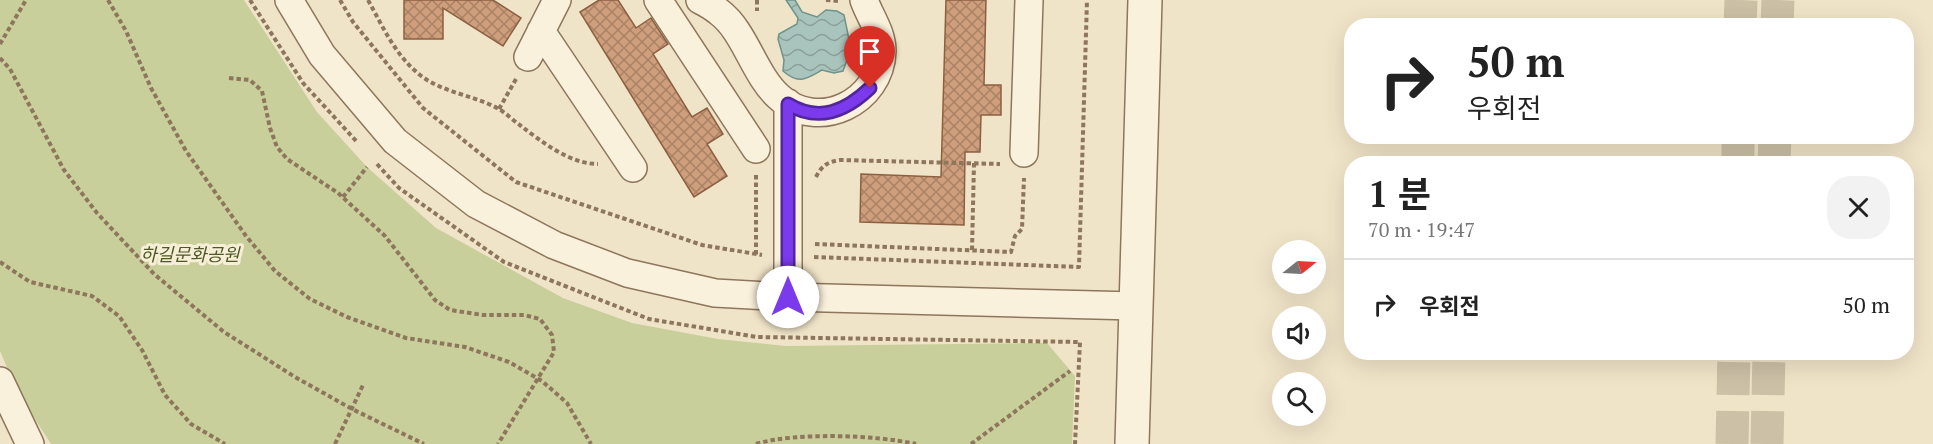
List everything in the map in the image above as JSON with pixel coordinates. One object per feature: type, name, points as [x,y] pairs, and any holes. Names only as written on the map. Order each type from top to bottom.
[{"type":"street","points":[[289,0],[322,55],[395,141],[476,204],[554,245],[627,273],[715,293],[1135,306]]},
{"type":"street","points":[[528,57],[557,0]]},
{"type":"street","points":[[658,0],[756,149]]},
{"type":"street","points":[[700,0],[721,12],[766,82],[779,98],[797,109],[817,113],[837,111],[855,102],[870,88],[879,70],[882,50],[879,30],[860,1]]},
{"type":"street","points":[[1024,159],[1029,0]]},
{"type":"street","points":[[1132,444],[1145,0]]},
{"type":"street","points":[[541,31],[630,164]]},
{"type":"street","points":[[788,104],[788,297]]},
{"type":"street","points":[[0,381],[30,444]]},
{"type":"path","points":[[0,44],[26,0]]},
{"type":"path","points":[[108,0],[128,36],[151,88],[186,151],[246,236],[276,271],[310,299],[347,317],[406,338],[465,348],[509,362],[539,379],[567,403],[591,444]]},
{"type":"path","points":[[368,0],[396,50],[419,74],[436,86],[499,109],[533,136],[569,157],[595,165],[630,164]]},
{"type":"path","points":[[826,0],[860,1]]},
{"type":"path","points":[[0,57],[10,69],[64,170],[97,213],[154,274],[224,332],[295,377],[352,409],[424,444]]},
{"type":"path","points":[[499,109],[528,57]]},
{"type":"path","points":[[229,78],[250,80],[262,91],[270,128],[277,147],[287,159],[342,197],[386,236],[435,300],[450,310],[483,315],[524,315],[540,319],[552,335],[554,352],[498,444]]},
{"type":"path","points":[[756,149],[756,255]]},
{"type":"path","points":[[815,179],[828,163],[840,160],[974,163],[1024,159],[1022,229],[1015,236],[1011,252],[815,245],[815,234]]},
{"type":"path","points":[[972,250],[974,163]]},
{"type":"path","points":[[342,197],[367,167]]},
{"type":"path","points":[[0,262],[30,282],[92,296],[118,316],[142,350],[165,395],[191,424],[225,444]]},
{"type":"path","points":[[971,444],[1070,371]]},
{"type":"path","points":[[334,444],[363,385]]},
{"type":"path","points":[[756,444],[792,438],[825,437],[869,438],[916,444]]},
{"type":"green space","name":"하길문화공원","points":[[0,0],[244,0],[317,112],[367,167],[436,228],[563,298],[632,323],[718,339],[786,346],[1047,343],[1075,376],[1072,444],[51,444],[18,393],[0,351]]},
{"type":"water","points":[[786,0],[795,0],[802,12],[817,17],[826,10],[837,11],[844,15],[851,49],[843,71],[834,73],[822,70],[807,78],[798,79],[783,71],[784,60],[778,39],[779,34],[797,24],[798,18]]},
{"type":"building","points":[[404,0],[493,0],[521,18],[503,46],[443,8],[443,39],[404,39]]},
{"type":"building","points":[[599,0],[618,0],[636,28],[651,18],[668,44],[653,54],[692,117],[707,108],[723,134],[707,144],[727,176],[694,197],[580,12]]},
{"type":"building","points":[[946,0],[986,0],[984,85],[1001,85],[1001,115],[981,115],[980,152],[965,152],[964,225],[860,222],[861,174],[941,177]]},
{"type":"tunnel","points":[[1740,18],[1741,0]]},
{"type":"tunnel","points":[[1777,18],[1778,0]]},
{"type":"tunnel","points":[[1738,144],[1738,156]]},
{"type":"tunnel","points":[[1774,156],[1775,144]]},
{"type":"tunnel","points":[[1732,444],[1734,360]]},
{"type":"tunnel","points":[[1767,444],[1769,360]]},
{"type":"route","points":[[788,297],[788,104],[797,109],[817,113],[837,111],[855,102],[870,88]]}]
